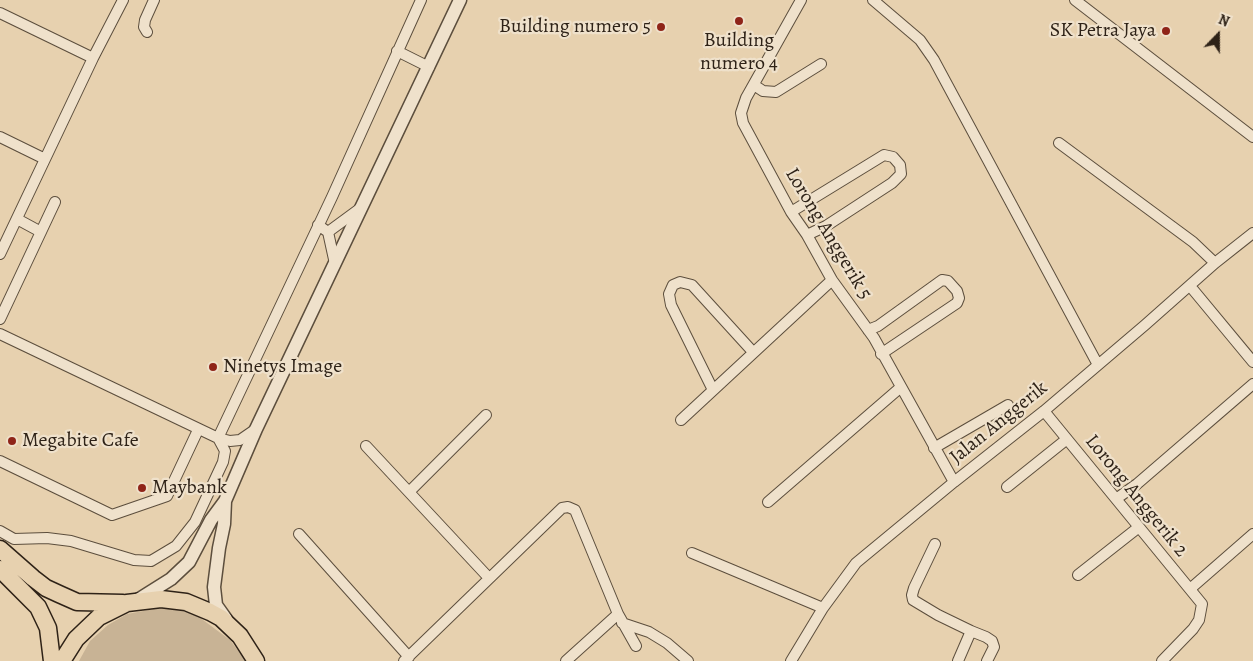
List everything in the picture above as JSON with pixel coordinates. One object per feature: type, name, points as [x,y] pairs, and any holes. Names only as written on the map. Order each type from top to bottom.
[{"type":"main road","points":[[0,548],[46,588],[77,602],[132,602],[161,599],[186,602],[210,612],[231,626],[264,661]]},
{"type":"main road","points":[[0,569],[38,607],[48,628],[52,661]]},
{"type":"main road","points":[[62,661],[76,638],[90,624],[108,612],[132,602]]},
{"type":"main road","points":[[248,646],[256,661]]},
{"type":"street","points":[[0,254],[93,58],[123,0]]},
{"type":"street","points":[[148,32],[144,28],[145,20],[154,0]]},
{"type":"street","points":[[218,438],[421,0]]},
{"type":"street","points":[[132,602],[171,579],[189,562],[211,520],[225,501],[256,430],[460,0]]},
{"type":"street","name":"Lorong Anggerik 5","points":[[801,0],[746,98],[741,113],[743,123],[832,280],[868,330],[954,482]]},
{"type":"street","points":[[873,0],[920,40],[934,60],[1098,365]]},
{"type":"street","points":[[1075,0],[1253,137]]},
{"type":"street","points":[[0,13],[93,58]]},
{"type":"street","points":[[397,51],[429,67]]},
{"type":"street","points":[[754,86],[763,92],[776,92],[821,64]]},
{"type":"street","points":[[0,136],[45,159]]},
{"type":"street","points":[[1059,143],[1193,242],[1215,263]]},
{"type":"street","points":[[792,212],[884,155],[893,157],[900,165],[900,176],[892,183],[808,235]]},
{"type":"street","points":[[0,319],[55,202]]},
{"type":"street","points":[[328,232],[362,207]]},
{"type":"street","points":[[17,219],[41,232]]},
{"type":"street","points":[[318,225],[328,232],[335,264]]},
{"type":"street","name":"Jalan Anggerik","points":[[790,661],[823,608],[856,563],[1044,411],[1215,263],[1253,233]]},
{"type":"street","points":[[682,420],[832,280]]},
{"type":"street","points":[[868,330],[878,326],[942,280],[948,281],[957,291],[958,303],[881,354]]},
{"type":"street","points":[[713,390],[671,305],[669,294],[673,285],[680,282],[692,286],[753,352]]},
{"type":"street","points":[[1190,286],[1253,362]]},
{"type":"street","points":[[0,334],[218,438],[230,441],[240,440],[256,430]]},
{"type":"street","points":[[1116,499],[1253,384]]},
{"type":"street","points":[[768,502],[901,387]]},
{"type":"street","points":[[934,448],[1008,405]]},
{"type":"street","name":"Lorong Anggerik 2","points":[[1044,411],[1202,604],[1199,620],[1193,629],[1162,661]]},
{"type":"street","points":[[410,491],[486,415]]},
{"type":"street","points":[[0,461],[112,515],[167,496],[198,430]]},
{"type":"street","points":[[0,531],[14,538],[47,538],[71,541],[134,560],[151,560],[176,546],[195,522],[225,452],[218,438]]},
{"type":"street","points":[[1007,487],[1067,439]]},
{"type":"street","points":[[366,446],[490,578]]},
{"type":"street","points":[[225,501],[224,524],[214,587],[216,605],[231,626]]},
{"type":"street","points":[[299,534],[407,659],[562,508],[568,507],[575,510],[620,619],[636,646]]},
{"type":"street","points":[[1078,574],[1139,527]]},
{"type":"street","points":[[1190,589],[1253,534]]},
{"type":"street","points":[[936,544],[914,588],[913,600],[938,615],[992,641],[994,647],[987,661]]},
{"type":"street","points":[[692,553],[823,608]]},
{"type":"street","points":[[566,661],[620,619]]},
{"type":"street","points":[[620,619],[649,632],[667,643],[688,661]]},
{"type":"street","points":[[958,661],[971,631]]},
{"type":"shaded area","points":[[165,607],[183,610],[199,617],[230,640],[246,661],[79,661],[90,641],[108,625],[127,614]]},
{"type":"place","name":"Building numero 4","points":[[739,21]]},
{"type":"place","name":"Building numero 5","points":[[661,27]]},
{"type":"place","name":"SK Petra Jaya","points":[[1166,31]]},
{"type":"place","name":"Ninetys Image","points":[[213,367]]},
{"type":"place","name":"Megabite Cafe","points":[[12,441]]},
{"type":"place","name":"Maybank","points":[[142,488]]}]
